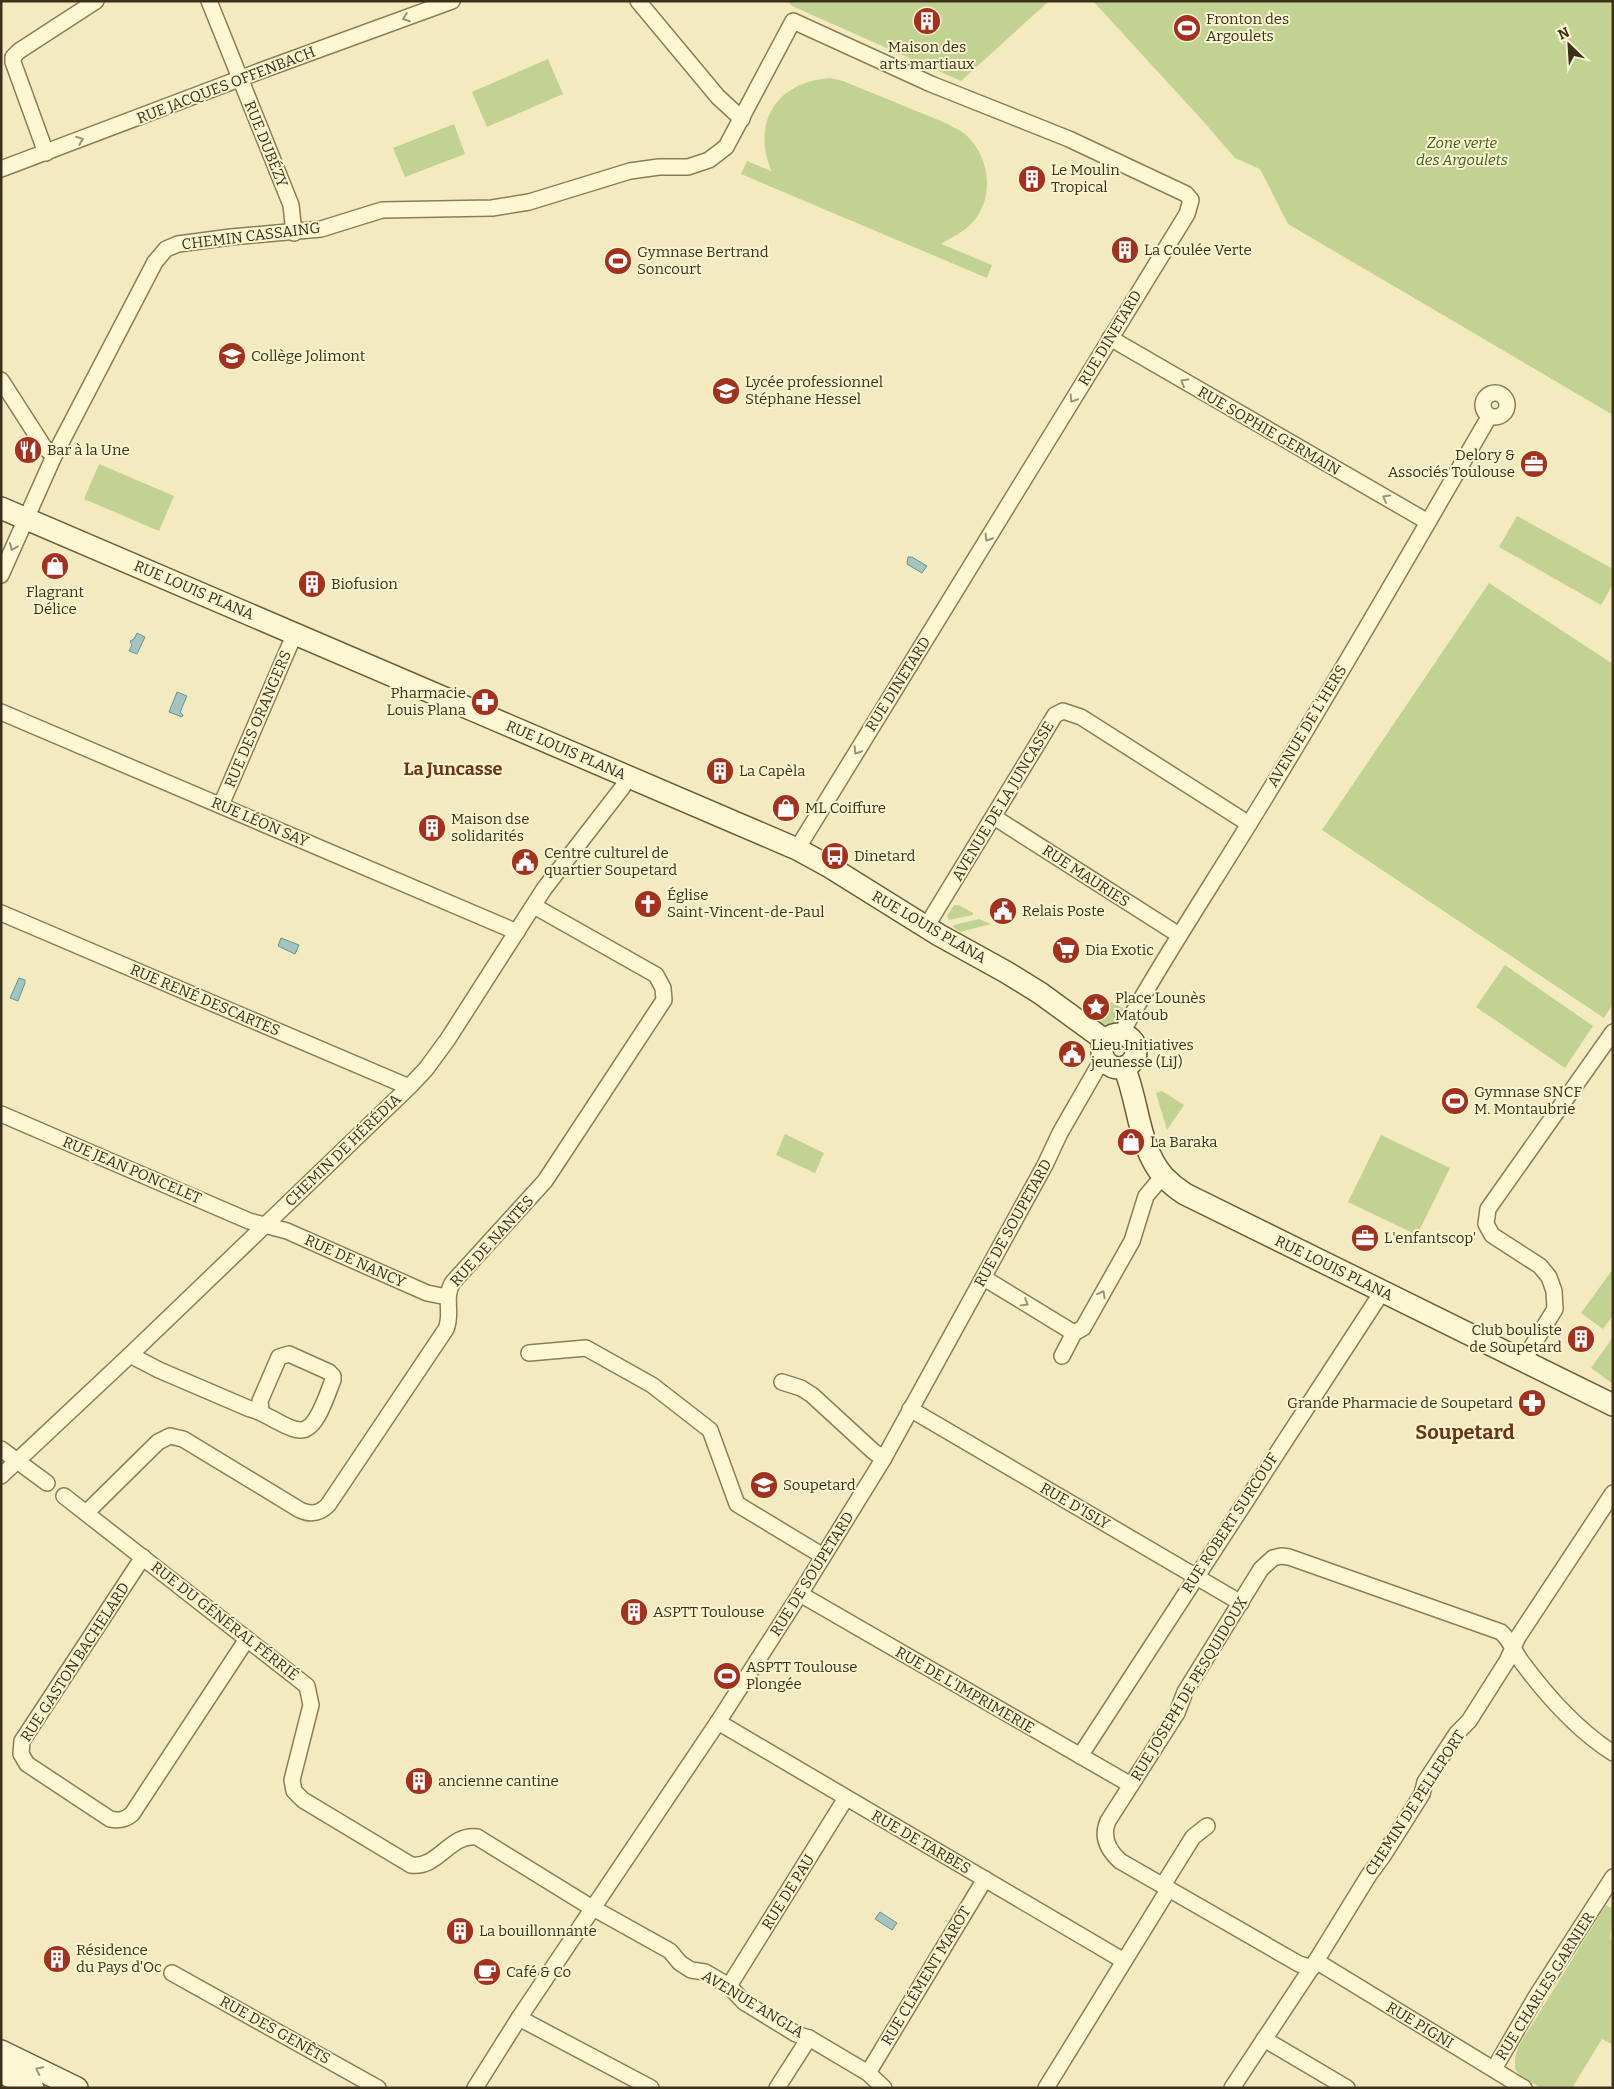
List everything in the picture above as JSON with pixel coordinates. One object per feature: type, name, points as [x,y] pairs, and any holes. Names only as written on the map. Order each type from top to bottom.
[{"type":"street","points":[[46,153],[13,62],[13,57],[19,51],[96,1]]},
{"type":"street","name":"RUE DUBÉZY","points":[[209,1],[291,205],[294,233]]},
{"type":"street","name":"RUE JACQUES OFFENBACH","points":[[1,169],[452,1]]},
{"type":"street","points":[[638,1],[718,97],[742,119]]},
{"type":"street","name":"CHEMIN CASSAING","points":[[1,575],[54,456],[155,262],[166,249],[178,244],[205,240],[321,230],[382,210],[478,209],[528,202],[630,171],[659,167],[688,167],[709,160],[726,147],[793,22]]},
{"type":"street","name":"RUE DINETARD","points":[[793,22],[924,81],[1069,139],[1186,194],[1191,200],[1187,214],[797,849]]},
{"type":"street","name":"RUE SOPHIE GERMAIN","points":[[1110,338],[1428,522]]},
{"type":"street","points":[[1,380],[44,447],[54,456]]},
{"type":"street","name":"AVENUE DE L'HERS","points":[[1114,1050],[1179,935],[1249,824],[1489,417]]},
{"type":"street","name":"RUE LOUIS PLANA","points":[[1,508],[797,849],[830,867],[926,927],[982,957],[1040,993],[1114,1050],[1147,1146],[1163,1176],[1185,1194],[1613,1405]]},
{"type":"street","name":"RUE DES ORANGERS","points":[[221,805],[295,633]]},
{"type":"street","name":"AVENUE DE LA JUNCASSE","points":[[926,927],[1055,715],[1063,711],[1071,712],[1081,717],[1249,824]]},
{"type":"street","name":"RUE LÉON SAY","points":[[1,712],[517,932]]},
{"type":"street","name":"CHEMIN DE HÉRÉDIA","points":[[1,1476],[409,1087],[448,1039],[544,889],[622,788],[628,777]]},
{"type":"street","name":"RUE MAURIES","points":[[994,817],[1179,935]]},
{"type":"street","name":"RUE DE NANTES","points":[[86,1513],[158,1442],[170,1436],[183,1439],[300,1510],[312,1514],[324,1509],[446,1329],[449,1317],[447,1297],[453,1282],[545,1181],[664,1000],[663,988],[656,975],[534,906]]},
{"type":"street","name":"RUE RENÉ DESCARTES","points":[[1,912],[409,1087]]},
{"type":"street","points":[[1523,1361],[1556,1309],[1554,1291],[1549,1277],[1540,1266],[1492,1235],[1486,1224],[1488,1209],[1613,1032]]},
{"type":"street","name":"RUE DE SOUPETARD","points":[[519,2018],[718,1722],[884,1458],[1046,1165],[1060,1133],[1099,1065],[1114,1050]]},
{"type":"street","name":"RUE JEAN PONCELET","points":[[1,1114],[249,1221],[264,1225]]},
{"type":"street","points":[[1062,1356],[1074,1332],[1083,1328],[1132,1241],[1146,1196],[1163,1176]]},
{"type":"street","name":"RUE DE NANCY","points":[[264,1225],[287,1231],[427,1294],[447,1297]]},
{"type":"street","points":[[984,1278],[1074,1332]]},
{"type":"street","name":"RUE ROBERT SURCOUF","points":[[1080,1756],[1382,1292]]},
{"type":"street","points":[[529,1353],[586,1348],[652,1385],[710,1430],[737,1504],[823,1556]]},
{"type":"street","points":[[130,1355],[159,1370],[250,1409],[260,1411],[297,1430],[307,1429],[315,1422],[333,1380],[332,1376],[329,1372],[289,1354],[284,1354],[279,1357],[260,1401],[260,1411]]},
{"type":"street","points":[[782,1382],[801,1388],[812,1395],[874,1452],[884,1458]]},
{"type":"street","name":"RUE D'ISLY","points":[[910,1409],[1241,1603]]},
{"type":"street","points":[[1,1449],[47,1483]]},
{"type":"street","name":"CHEMIN DE PELLEPORT","points":[[1232,2088],[1314,1965],[1369,1875],[1422,1794],[1425,1782],[1457,1733],[1469,1721],[1514,1649],[1518,1637],[1613,1493]]},
{"type":"street","name":"RUE DU GÉNÉRAL FÉRRIÉ","points":[[64,1496],[303,1682],[309,1692],[311,1705],[292,1775],[294,1791],[303,1800],[411,1866],[424,1865],[459,1840],[470,1836],[477,1836],[594,1908]]},
{"type":"street","name":"RUE GASTON BACHELARD","points":[[143,1557],[22,1741],[21,1754],[27,1764],[110,1819],[121,1820],[128,1818],[247,1638]]},
{"type":"street","name":"RUE JOSEPH DE PESQUIDOUX","points":[[1314,1965],[1299,1964],[1168,1890],[1120,1861],[1106,1841],[1108,1821],[1177,1713],[1185,1692],[1267,1563],[1273,1558],[1289,1557],[1495,1629],[1506,1636],[1520,1659],[1558,1705],[1584,1731],[1613,1753]]},
{"type":"street","name":"RUE DE L'IMPRIMERIE","points":[[800,1594],[1131,1785]]},
{"type":"street","name":"RUE DE TARBES","points":[[718,1722],[1124,1961]]},
{"type":"street","name":"RUE DE PAU","points":[[729,1986],[846,1798]]},
{"type":"street","points":[[1046,2088],[1168,1890],[1165,1882],[1193,1837],[1207,1826]]},
{"type":"street","name":"RUE CHARLES GARNIER","points":[[1494,2069],[1537,1995],[1613,1877]]},
{"type":"street","name":"RUE CLÉMENT MAROT","points":[[868,2073],[985,1879]]},
{"type":"street","name":"AVENUE ANGLA","points":[[594,1908],[670,1952],[680,1963],[691,1970],[705,1972],[729,1986],[744,2002],[796,2034],[808,2038],[868,2073],[884,2088]]},
{"type":"street","name":"RUE PIGNI","points":[[1314,1965],[1524,2088]]},
{"type":"street","name":"RUE DES GENÊTS","points":[[172,1973],[378,2088]]},
{"type":"street","points":[[475,2088],[519,2018],[651,2088]]},
{"type":"street","points":[[777,2088],[808,2038]]},
{"type":"street","points":[[1264,2039],[1347,2088]]},
{"type":"street","points":[[1,2051],[77,2088]]},
{"type":"street","points":[[1,2072],[33,2088]]},
{"type":"green space","points":[[788,1],[1049,1],[961,81],[792,6]]},
{"type":"green space","name":"Zone verte des Argoulets","points":[[1093,1],[1613,1],[1613,415],[1288,224],[1260,169],[1235,158]]},
{"type":"green space","points":[[548,59],[563,94],[487,127],[472,92]]},
{"type":"green space","points":[[830,78],[843,81],[948,124],[965,134],[973,143],[980,154],[987,177],[985,201],[980,212],[969,226],[941,244],[992,265],[987,278],[741,174],[747,161],[771,171],[765,149],[765,133],[767,120],[781,98],[802,84]]},
{"type":"green space","points":[[454,124],[465,154],[405,177],[393,148]]},
{"type":"green space","points":[[99,464],[174,496],[159,531],[84,499]]},
{"type":"green space","points":[[1517,516],[1613,569],[1613,584],[1601,605],[1499,547]]},
{"type":"green space","points":[[1489,583],[1613,664],[1613,1004],[1604,1018],[1322,830]]},
{"type":"green space","points":[[954,905],[959,905],[973,913],[973,915],[949,920],[947,916]]},
{"type":"green space","points":[[979,919],[991,924],[960,932],[953,927],[954,925]]},
{"type":"green space","points":[[1505,965],[1593,1026],[1565,1068],[1476,1007]]},
{"type":"green space","points":[[1111,1002],[1127,1010],[1114,1023],[1102,1025],[1097,1023]]},
{"type":"green space","points":[[1162,1091],[1184,1105],[1167,1130],[1156,1093]]},
{"type":"green space","points":[[785,1134],[824,1153],[815,1173],[776,1155]]},
{"type":"green space","points":[[1381,1135],[1450,1168],[1417,1235],[1348,1202]]},
{"type":"green space","points":[[1613,1269],[1613,1315],[1603,1329],[1581,1313]]},
{"type":"green space","points":[[1613,1337],[1613,1384],[1591,1368]]},
{"type":"green space","points":[[1606,1905],[1613,1909],[1610,1939],[1613,1944],[1613,2045],[1602,2039],[1572,2088],[1541,2088],[1521,2076],[1515,2069],[1518,2047]]},
{"type":"water","points":[[908,557],[912,557],[927,566],[922,573],[907,564]]},
{"type":"water","points":[[137,633],[145,637],[137,654],[129,651],[132,645],[130,641],[134,639]]},
{"type":"water","points":[[177,692],[187,696],[180,712],[183,715],[182,717],[169,712]]},
{"type":"water","points":[[281,938],[299,945],[295,954],[278,946]]},
{"type":"water","points":[[19,978],[25,980],[25,983],[18,1001],[10,998]]},
{"type":"water","points":[[880,1912],[897,1923],[892,1930],[875,1919]]},
{"type":"place","name":"Maison des arts martiaux","points":[[927,21]]},
{"type":"place","name":"Fronton des Argoulets","points":[[1187,28]]},
{"type":"place","name":"Le Moulin Tropical","points":[[1032,179]]},
{"type":"place","name":"La Coulée Verte","points":[[1125,250]]},
{"type":"place","name":"Gymnase Bertrand Soncourt","points":[[618,261]]},
{"type":"place","name":"Collège Jolimont","points":[[232,356]]},
{"type":"place","name":"Lycée professionnel Stéphane Hessel","points":[[726,391]]},
{"type":"place","name":"Bar à la Une","points":[[28,450]]},
{"type":"place","name":"Delory & Associés Toulouse","points":[[1534,464]]},
{"type":"place","name":"Flagrant Délice","points":[[55,566]]},
{"type":"place","name":"Biofusion","points":[[312,584]]},
{"type":"place","name":"Pharmacie Louis Plana","points":[[485,702]]},
{"type":"place","name":"La Capèla","points":[[720,771]]},
{"type":"place","name":"ML Coiffure","points":[[786,808]]},
{"type":"place","name":"Maison dse solidarités","points":[[432,828]]},
{"type":"place","name":"Dinetard","points":[[835,856]]},
{"type":"place","name":"Centre culturel de quartier Soupetard","points":[[525,862]]},
{"type":"place","name":"Église Saint-Vincent-de-Paul","points":[[648,904]]},
{"type":"place","name":"Relais Poste","points":[[1003,911]]},
{"type":"place","name":"Dia Exotic","points":[[1066,950]]},
{"type":"place","name":"Place Lounès Matoub","points":[[1096,1007]]},
{"type":"place","name":"Lieu Initiatives jeunesse (LiJ)","points":[[1072,1054]]},
{"type":"place","name":"Gymnase SNCF M. Montaubrie","points":[[1455,1101]]},
{"type":"place","name":"La Baraka","points":[[1131,1142]]},
{"type":"place","name":"L'enfantscop'","points":[[1365,1238]]},
{"type":"place","name":"Club bouliste de Soupetard","points":[[1581,1339]]},
{"type":"place","name":"Grande Pharmacie de Soupetard","points":[[1532,1403]]},
{"type":"place","name":"Soupetard","points":[[764,1485]]},
{"type":"place","name":"ASPTT Toulouse","points":[[634,1612]]},
{"type":"place","name":"ASPTT Toulouse Plongée","points":[[727,1676]]},
{"type":"place","name":"ancienne cantine","points":[[419,1781]]},
{"type":"place","name":"La bouillonnante","points":[[460,1931]]},
{"type":"place","name":"Résidence du Pays d'Oc","points":[[57,1959]]},
{"type":"place","name":"Café & Co","points":[[487,1972]]},
{"type":"district","name":"La Juncasse","points":[[453,769]]},
{"type":"district","name":"Soupetard","points":[[1465,1432]]}]
